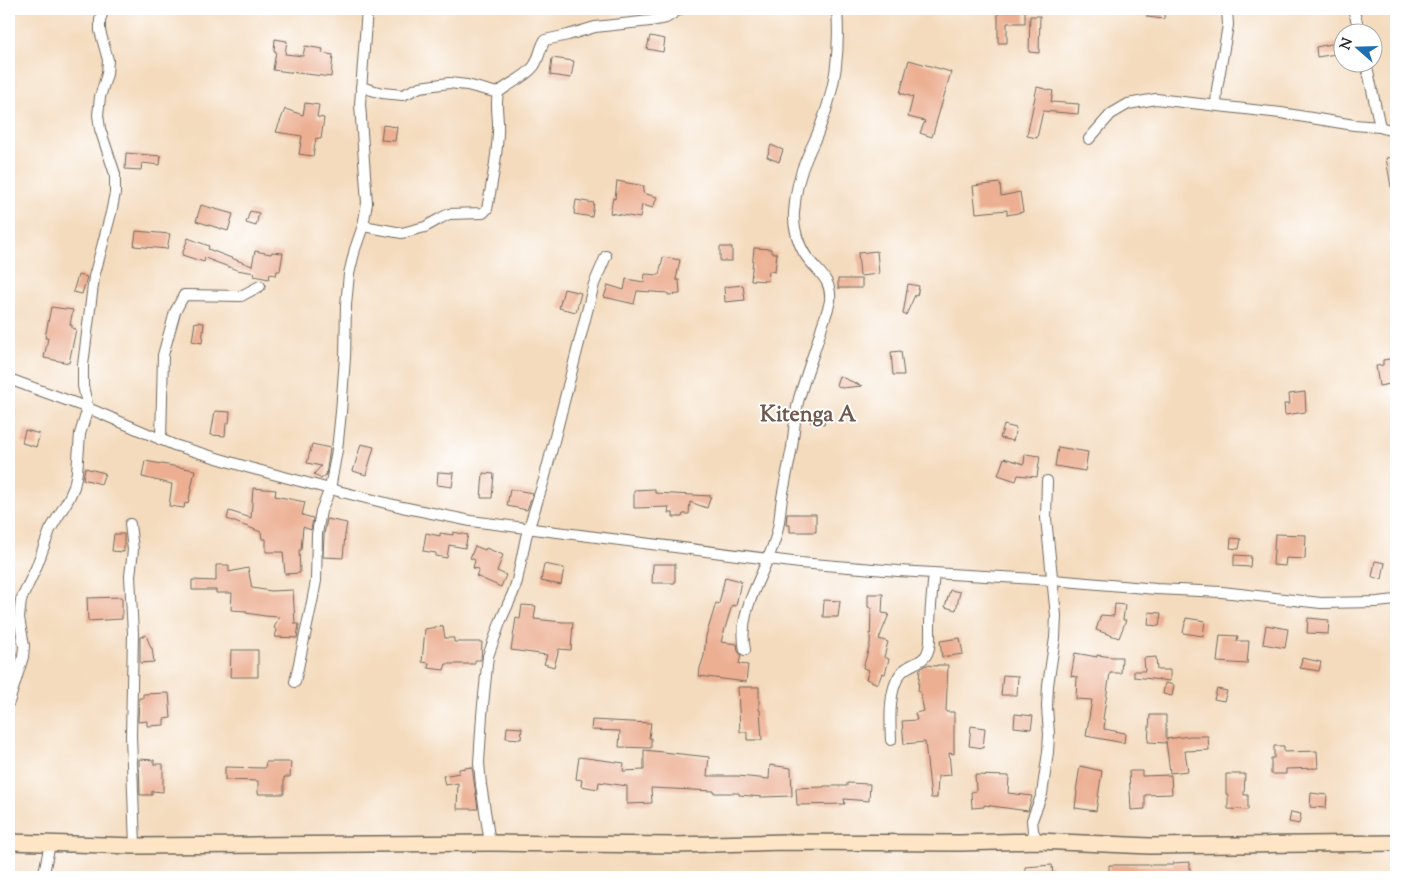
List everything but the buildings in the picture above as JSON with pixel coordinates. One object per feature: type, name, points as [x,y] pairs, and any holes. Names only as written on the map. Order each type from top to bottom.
[{"type":"main road","points":[[9,842],[134,846],[490,843],[675,845],[786,842],[960,843],[1038,841],[1150,846],[1396,843]]},
{"type":"street","points":[[9,702],[24,658],[19,618],[21,600],[36,568],[50,530],[74,487],[80,434],[88,408],[83,386],[94,277],[115,193],[115,174],[100,130],[98,115],[100,97],[107,74],[108,60],[100,31],[100,20],[104,9]]},
{"type":"street","points":[[295,682],[316,581],[316,534],[321,511],[330,489],[337,450],[345,357],[349,274],[363,226],[367,203],[360,104],[367,9]]},
{"type":"street","points":[[363,226],[402,233],[425,227],[450,214],[483,213],[487,209],[489,201],[497,148],[498,93],[534,66],[545,40],[595,27],[666,18],[680,9]]},
{"type":"street","points":[[745,650],[742,639],[748,604],[769,559],[778,531],[781,499],[798,406],[803,384],[830,300],[828,282],[806,256],[796,231],[794,216],[795,199],[802,170],[820,127],[835,76],[838,43],[837,9]]},
{"type":"street","points":[[1216,105],[1228,25],[1227,9]]},
{"type":"street","points":[[1353,9],[1357,22]]},
{"type":"street","points":[[1368,72],[1380,127]]},
{"type":"street","points":[[361,87],[403,96],[420,87],[449,83],[467,84],[498,93]]},
{"type":"street","points":[[1088,139],[1111,114],[1128,104],[1156,99],[1281,113],[1354,125],[1380,127],[1396,132]]},
{"type":"street","points":[[490,843],[479,763],[488,656],[517,581],[526,537],[547,471],[594,284],[606,256]]},
{"type":"street","points":[[162,440],[163,355],[175,312],[184,295],[241,296],[260,286]]},
{"type":"street","points":[[9,379],[88,408],[174,445],[250,468],[330,489],[402,507],[471,521],[800,563],[934,574],[1222,592],[1321,602],[1396,600]]},
{"type":"street","points":[[1038,841],[1033,831],[1032,820],[1042,794],[1048,752],[1048,685],[1055,638],[1056,616],[1046,518],[1047,481]]},
{"type":"street","points":[[130,524],[132,550],[130,576],[133,634],[131,736],[134,846]]},
{"type":"street","points":[[891,740],[892,694],[898,678],[904,670],[924,659],[928,653],[934,574]]},
{"type":"street","points":[[43,877],[50,844]]},
{"type":"district","name":"Kitenga A","points":[[808,413]]}]
